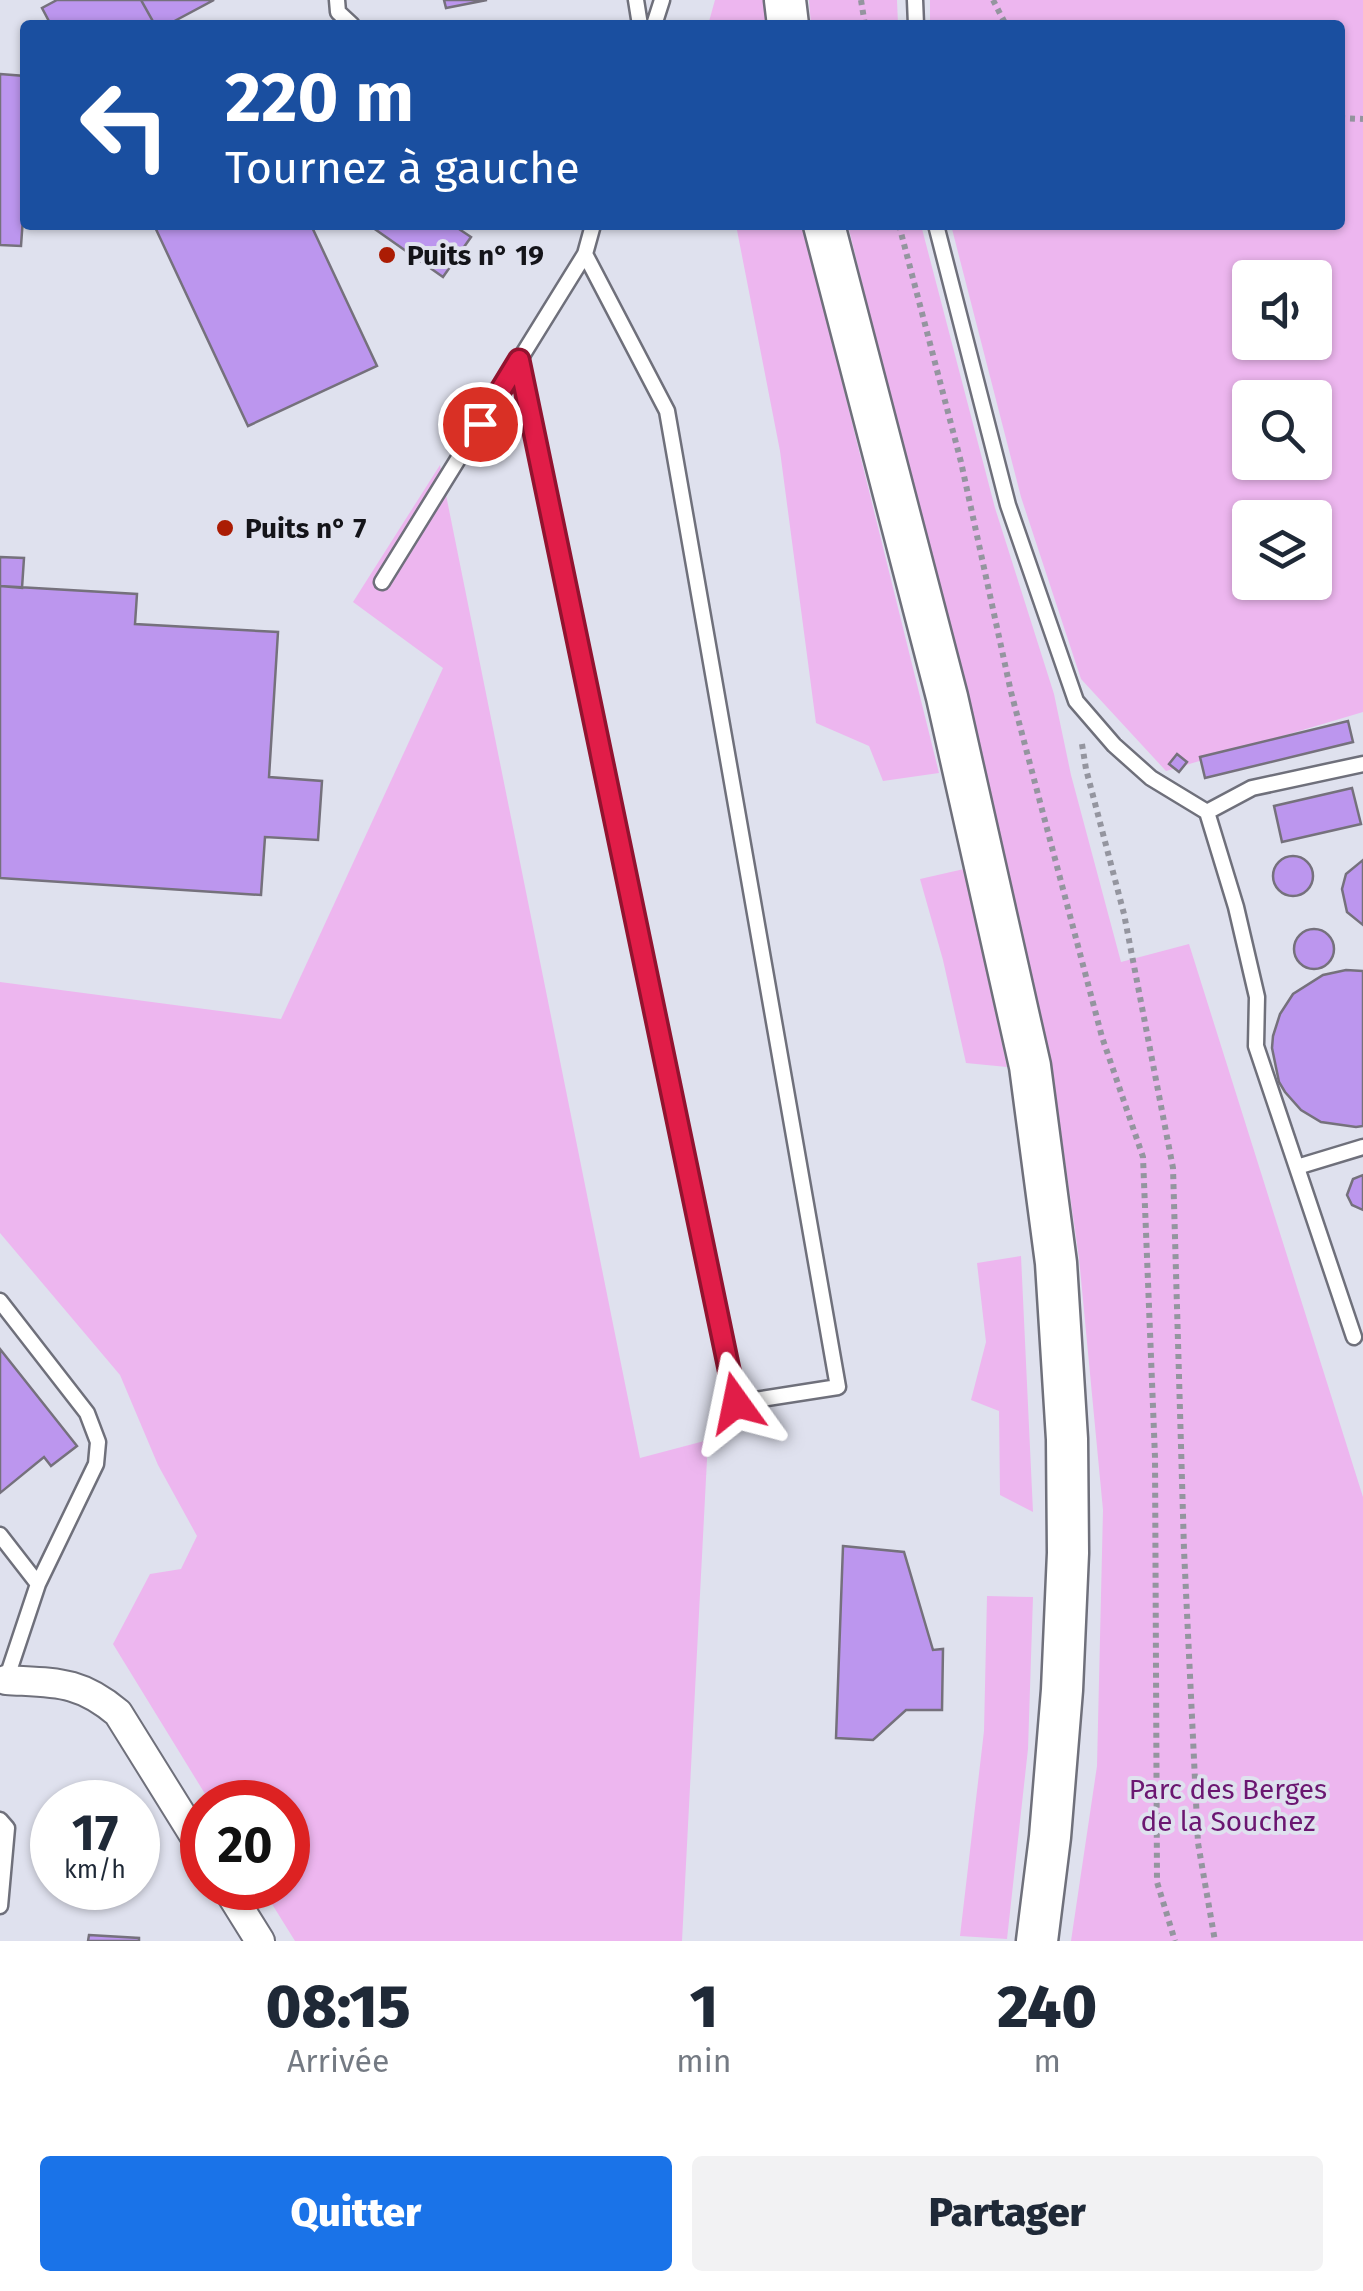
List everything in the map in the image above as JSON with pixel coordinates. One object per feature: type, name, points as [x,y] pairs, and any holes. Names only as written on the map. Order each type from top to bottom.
[{"type":"main road","points":[[825,230],[946,696],[1030,1066],[1056,1263],[1067,1439],[1068,1553],[1062,1690],[1038,1941]]},
{"type":"street","points":[[3,1682],[67,1684],[99,1697],[118,1713],[180,1813]]},
{"type":"street","points":[[241,1910],[260,1941]]},
{"type":"lane","points":[[382,582],[585,254],[592,230]]},
{"type":"lane","points":[[937,230],[1008,505],[1076,702],[1114,746],[1151,778],[1207,812],[1236,907],[1256,997],[1256,1046],[1354,1337]]},
{"type":"lane","points":[[519,360],[736,1403],[838,1387],[668,411],[585,254]]},
{"type":"lane","points":[[1207,812],[1252,788],[1363,764]]},
{"type":"lane","points":[[1297,1168],[1363,1147]]},
{"type":"lane","points":[[0,1301],[87,1413],[98,1442],[96,1464],[38,1584],[3,1682]]},
{"type":"lane","points":[[0,1535],[38,1584]]},
{"type":"lane","points":[[0,1820],[7,1828],[0,1906]]},
{"type":"path","points":[[900,230],[961,462],[1012,692],[1082,961],[1102,1037],[1143,1157],[1155,1458],[1158,1882],[1176,1941]]},
{"type":"path","points":[[1076,702],[1086,769],[1124,914],[1173,1168],[1198,1843],[1214,1941]]},
{"type":"green space","points":[[715,0],[770,0],[772,20],[709,20]]},
{"type":"green space","points":[[809,0],[897,0],[898,20],[811,20]]},
{"type":"green space","points":[[930,0],[1363,0],[1363,712],[1166,771],[1081,679],[1021,497],[952,230],[1345,230],[1345,20],[930,20]]},
{"type":"green space","points":[[737,230],[804,230],[939,773],[883,781],[869,746],[816,723],[780,451]]},
{"type":"green space","name":"Parc des Berges de la Souchez","points":[[849,230],[922,230],[995,508],[1054,694],[1071,775],[1121,962],[1189,944],[1363,1497],[1363,1941],[1071,1941],[1097,1766],[1103,1510],[1079,1258],[1050,1057]]},
{"type":"green space","points":[[440,465],[640,1458],[708,1440],[682,1941],[295,1941],[276,1910],[310,1910],[310,1780],[196,1780],[113,1644],[150,1574],[181,1569],[197,1536],[158,1465],[120,1375],[0,1233],[0,982],[281,1019],[443,668],[353,602]]},
{"type":"green space","points":[[964,869],[1007,1067],[966,1063],[920,879]]},
{"type":"green space","points":[[1021,1256],[1033,1512],[1000,1495],[999,1411],[971,1400],[986,1342],[977,1263]]},
{"type":"green space","points":[[987,1596],[1033,1597],[1028,1749],[1007,1939],[960,1936],[984,1731]]},
{"type":"building","points":[[57,0],[141,0],[152,20],[48,20],[42,8]]},
{"type":"building","points":[[141,0],[214,0],[176,20],[152,20]]},
{"type":"building","points":[[444,0],[487,0],[446,8]]},
{"type":"building","points":[[0,74],[20,76],[22,230],[21,246],[0,245]]},
{"type":"building","points":[[156,230],[313,230],[377,366],[248,426]]},
{"type":"building","points":[[376,230],[460,230],[471,237],[443,277]]},
{"type":"building","points":[[0,557],[24,558],[22,588],[0,586]]},
{"type":"building","points":[[0,586],[137,594],[135,624],[278,632],[269,777],[322,781],[318,840],[265,837],[261,895],[0,878]]},
{"type":"building","points":[[1348,721],[1353,742],[1205,778],[1200,757]]},
{"type":"building","points":[[1177,754],[1187,762],[1179,772],[1169,764]]},
{"type":"building","points":[[1352,788],[1361,824],[1282,842],[1274,806]]},
{"type":"building","points":[[1293,856],[1307,862],[1313,876],[1307,890],[1293,896],[1279,890],[1273,876],[1279,862]]},
{"type":"building","points":[[1363,860],[1363,925],[1347,912],[1342,889],[1346,874]]},
{"type":"building","points":[[1314,929],[1328,935],[1334,949],[1328,963],[1314,969],[1300,963],[1294,949],[1300,935]]},
{"type":"building","points":[[1363,971],[1363,1126],[1356,1127],[1321,1122],[1301,1110],[1279,1082],[1272,1048],[1280,1014],[1293,994],[1323,975]]},
{"type":"building","points":[[1363,1175],[1363,1210],[1352,1205],[1347,1195],[1353,1179]]},
{"type":"building","points":[[0,1349],[77,1446],[51,1466],[44,1457],[0,1493]]},
{"type":"building","points":[[843,1546],[904,1552],[933,1650],[943,1649],[942,1710],[906,1710],[873,1740],[836,1738]]},
{"type":"building","points":[[89,1935],[139,1938],[139,1941],[88,1941]]},
{"type":"place","name":"Puits n° 19","points":[[387,255]]},
{"type":"place","name":"Puits n° 7","points":[[225,528]]},
{"type":"route","points":[[480,424],[519,360],[736,1403]]}]
